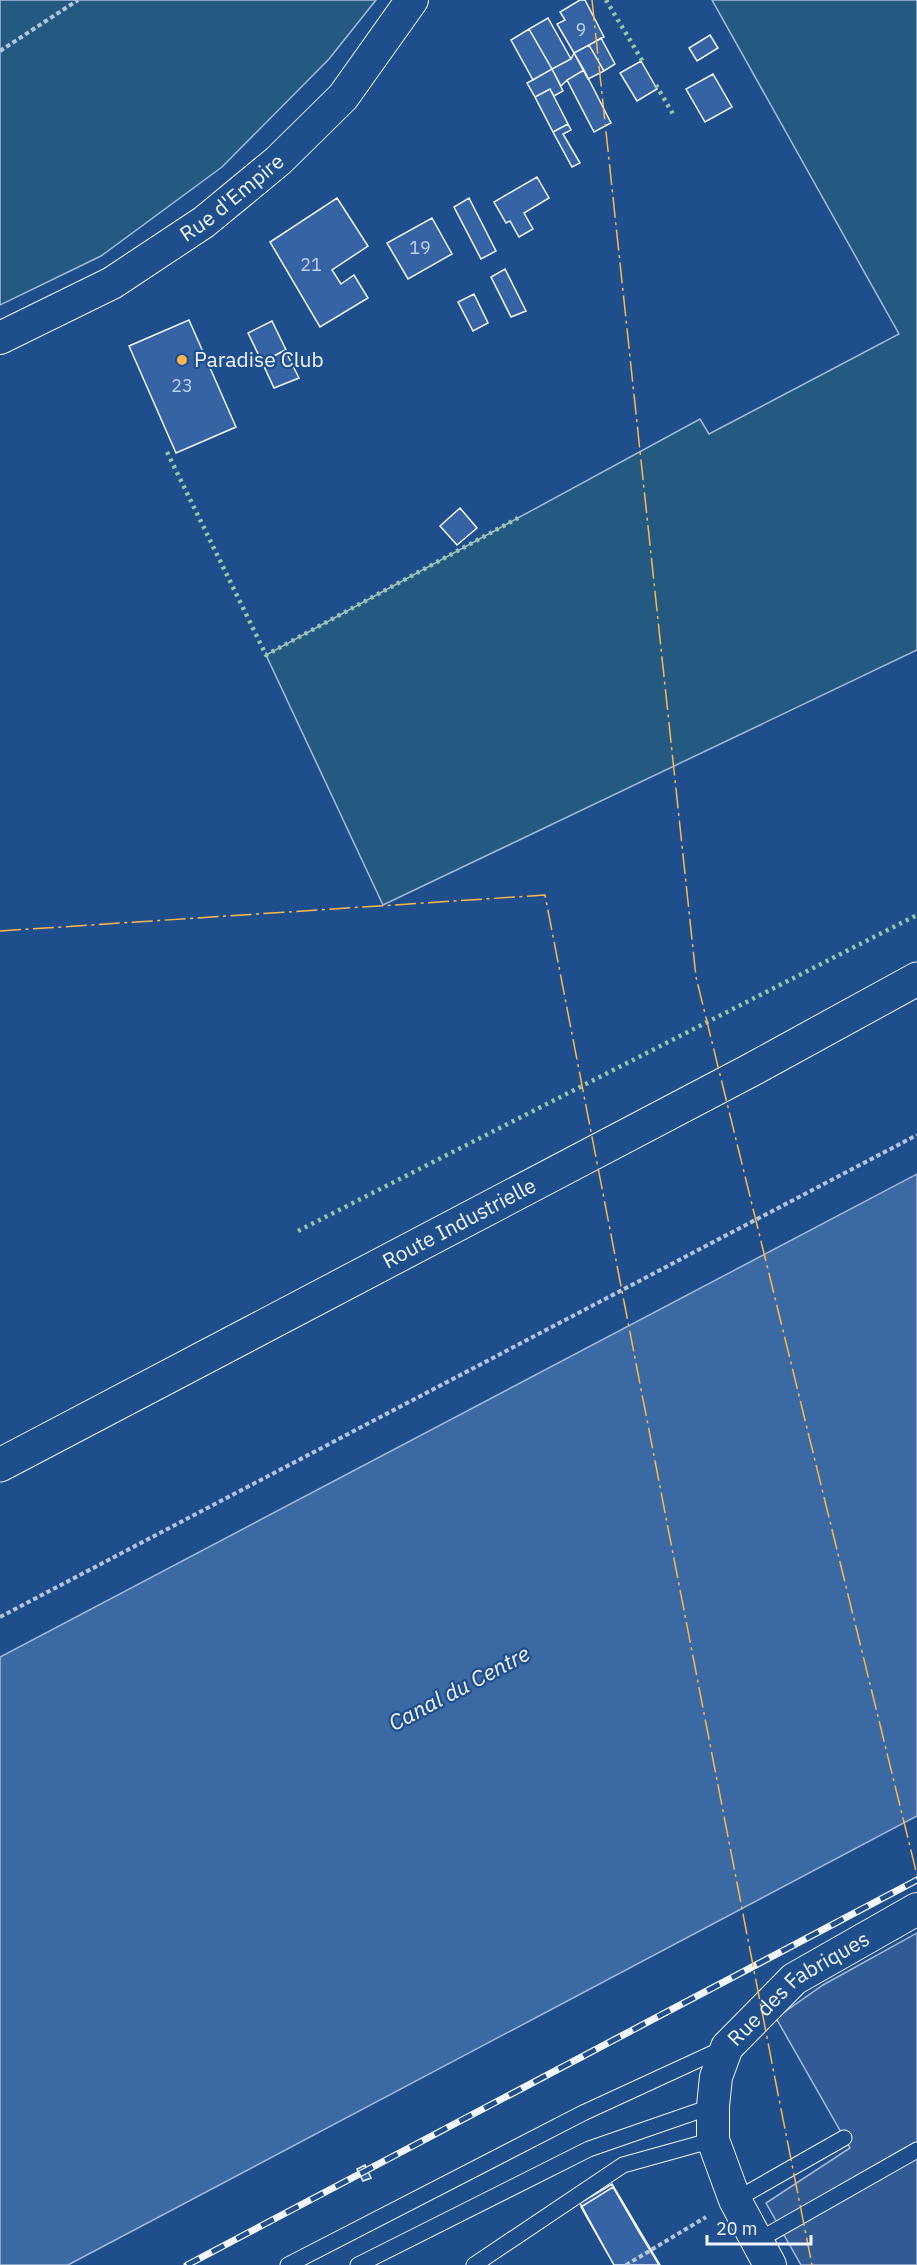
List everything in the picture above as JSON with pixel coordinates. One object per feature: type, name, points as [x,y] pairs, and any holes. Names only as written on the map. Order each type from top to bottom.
[{"type":"main road","name":"Route Industrielle","points":[[0,1465],[751,1070],[917,979]]},
{"type":"street","name":"Rue d'Empire","points":[[0,338],[112,283],[213,214],[278,161],[343,97],[412,0]]},
{"type":"street","name":"Rue des Fabriques","points":[[763,2253],[735,2200],[713,2140],[716,2077],[727,2047],[794,1979],[917,1909]]},
{"type":"lane","points":[[288,2265],[566,2121],[727,2047]]},
{"type":"lane","points":[[358,2265],[589,2149],[713,2106]]},
{"type":"lane","points":[[735,2200],[844,2138]]},
{"type":"lane","points":[[473,2265],[623,2165],[713,2140]]},
{"type":"lane","points":[[763,2253],[917,2150]]},
{"type":"path","points":[[0,51],[78,0]]},
{"type":"path","points":[[0,1617],[917,1135]]},
{"type":"path","points":[[626,2265],[735,2200]]},
{"type":"shaded area","points":[[0,0],[376,0],[329,59],[222,167],[101,256],[0,305]]},
{"type":"shaded area","points":[[712,0],[917,0],[917,650],[383,905],[266,655],[700,419],[709,434],[899,334]]},
{"type":"shaded area","points":[[917,1933],[917,2265],[801,2265],[766,2203],[850,2148],[776,2018],[823,1985]]},
{"type":"water","name":"Canal du Centre","points":[[917,1174],[917,1816],[68,2265],[0,2265],[0,1657]]},
{"type":"building","points":[[580,0],[585,0],[604,37],[574,53],[557,24],[565,20],[560,12]]},
{"type":"building","points":[[548,18],[571,59],[552,69],[529,29]]},
{"type":"building","points":[[529,29],[552,69],[533,80],[511,40]]},
{"type":"building","points":[[710,35],[718,48],[697,61],[689,48]]},
{"type":"building","points":[[601,38],[615,64],[604,71],[589,45]]},
{"type":"building","points":[[589,45],[604,71],[588,79],[574,53]]},
{"type":"building","points":[[574,53],[584,70],[561,86],[552,69],[571,59]]},
{"type":"building","points":[[641,61],[657,89],[637,101],[620,73]]},
{"type":"building","points":[[552,69],[563,91],[554,96],[550,89],[535,97],[527,83]]},
{"type":"building","points":[[584,70],[611,123],[594,132],[567,80]]},
{"type":"building","points":[[713,74],[732,107],[705,122],[686,89]]},
{"type":"building","points":[[550,89],[568,124],[553,132],[535,97]]},
{"type":"building","points":[[568,124],[571,130],[563,134],[580,163],[572,167],[553,132]]},
{"type":"building","points":[[537,177],[549,198],[524,213],[533,229],[519,237],[510,221],[506,223],[494,202]]},
{"type":"building","points":[[337,198],[368,246],[332,270],[341,284],[354,275],[368,298],[320,327],[270,242]]},
{"type":"building","points":[[469,198],[496,251],[481,259],[454,207]]},
{"type":"building","points":[[432,218],[452,254],[408,279],[387,243]]},
{"type":"building","points":[[505,269],[526,311],[511,317],[491,277]]},
{"type":"building","points":[[474,294],[488,323],[473,331],[458,302]]},
{"type":"building","points":[[189,320],[236,427],[176,453],[129,346]]},
{"type":"building","points":[[272,321],[286,350],[262,362],[248,333]]},
{"type":"building","points":[[285,350],[299,378],[274,388],[262,362]]},
{"type":"building","points":[[460,508],[477,528],[457,545],[440,526]]},
{"type":"building","points":[[365,2165],[371,2178],[363,2181],[357,2169]]},
{"type":"building","points":[[612,2184],[660,2265],[614,2265],[580,2203]]},
{"type":"building","points":[[613,2187],[659,2265],[614,2265],[581,2207]]},
{"type":"railway","points":[[187,2265],[917,1880]]},
{"type":"hedge","points":[[606,0],[643,62]]},
{"type":"hedge","points":[[656,85],[673,114]]},
{"type":"hedge","points":[[167,452],[266,655],[518,518]]},
{"type":"hedge","points":[[298,1231],[917,915]]},
{"type":"power","points":[[592,0],[696,977],[917,1875]]},
{"type":"power","points":[[0,931],[545,895],[812,2265]]},
{"type":"place","name":"Paradise Club","points":[[182,360]]}]
